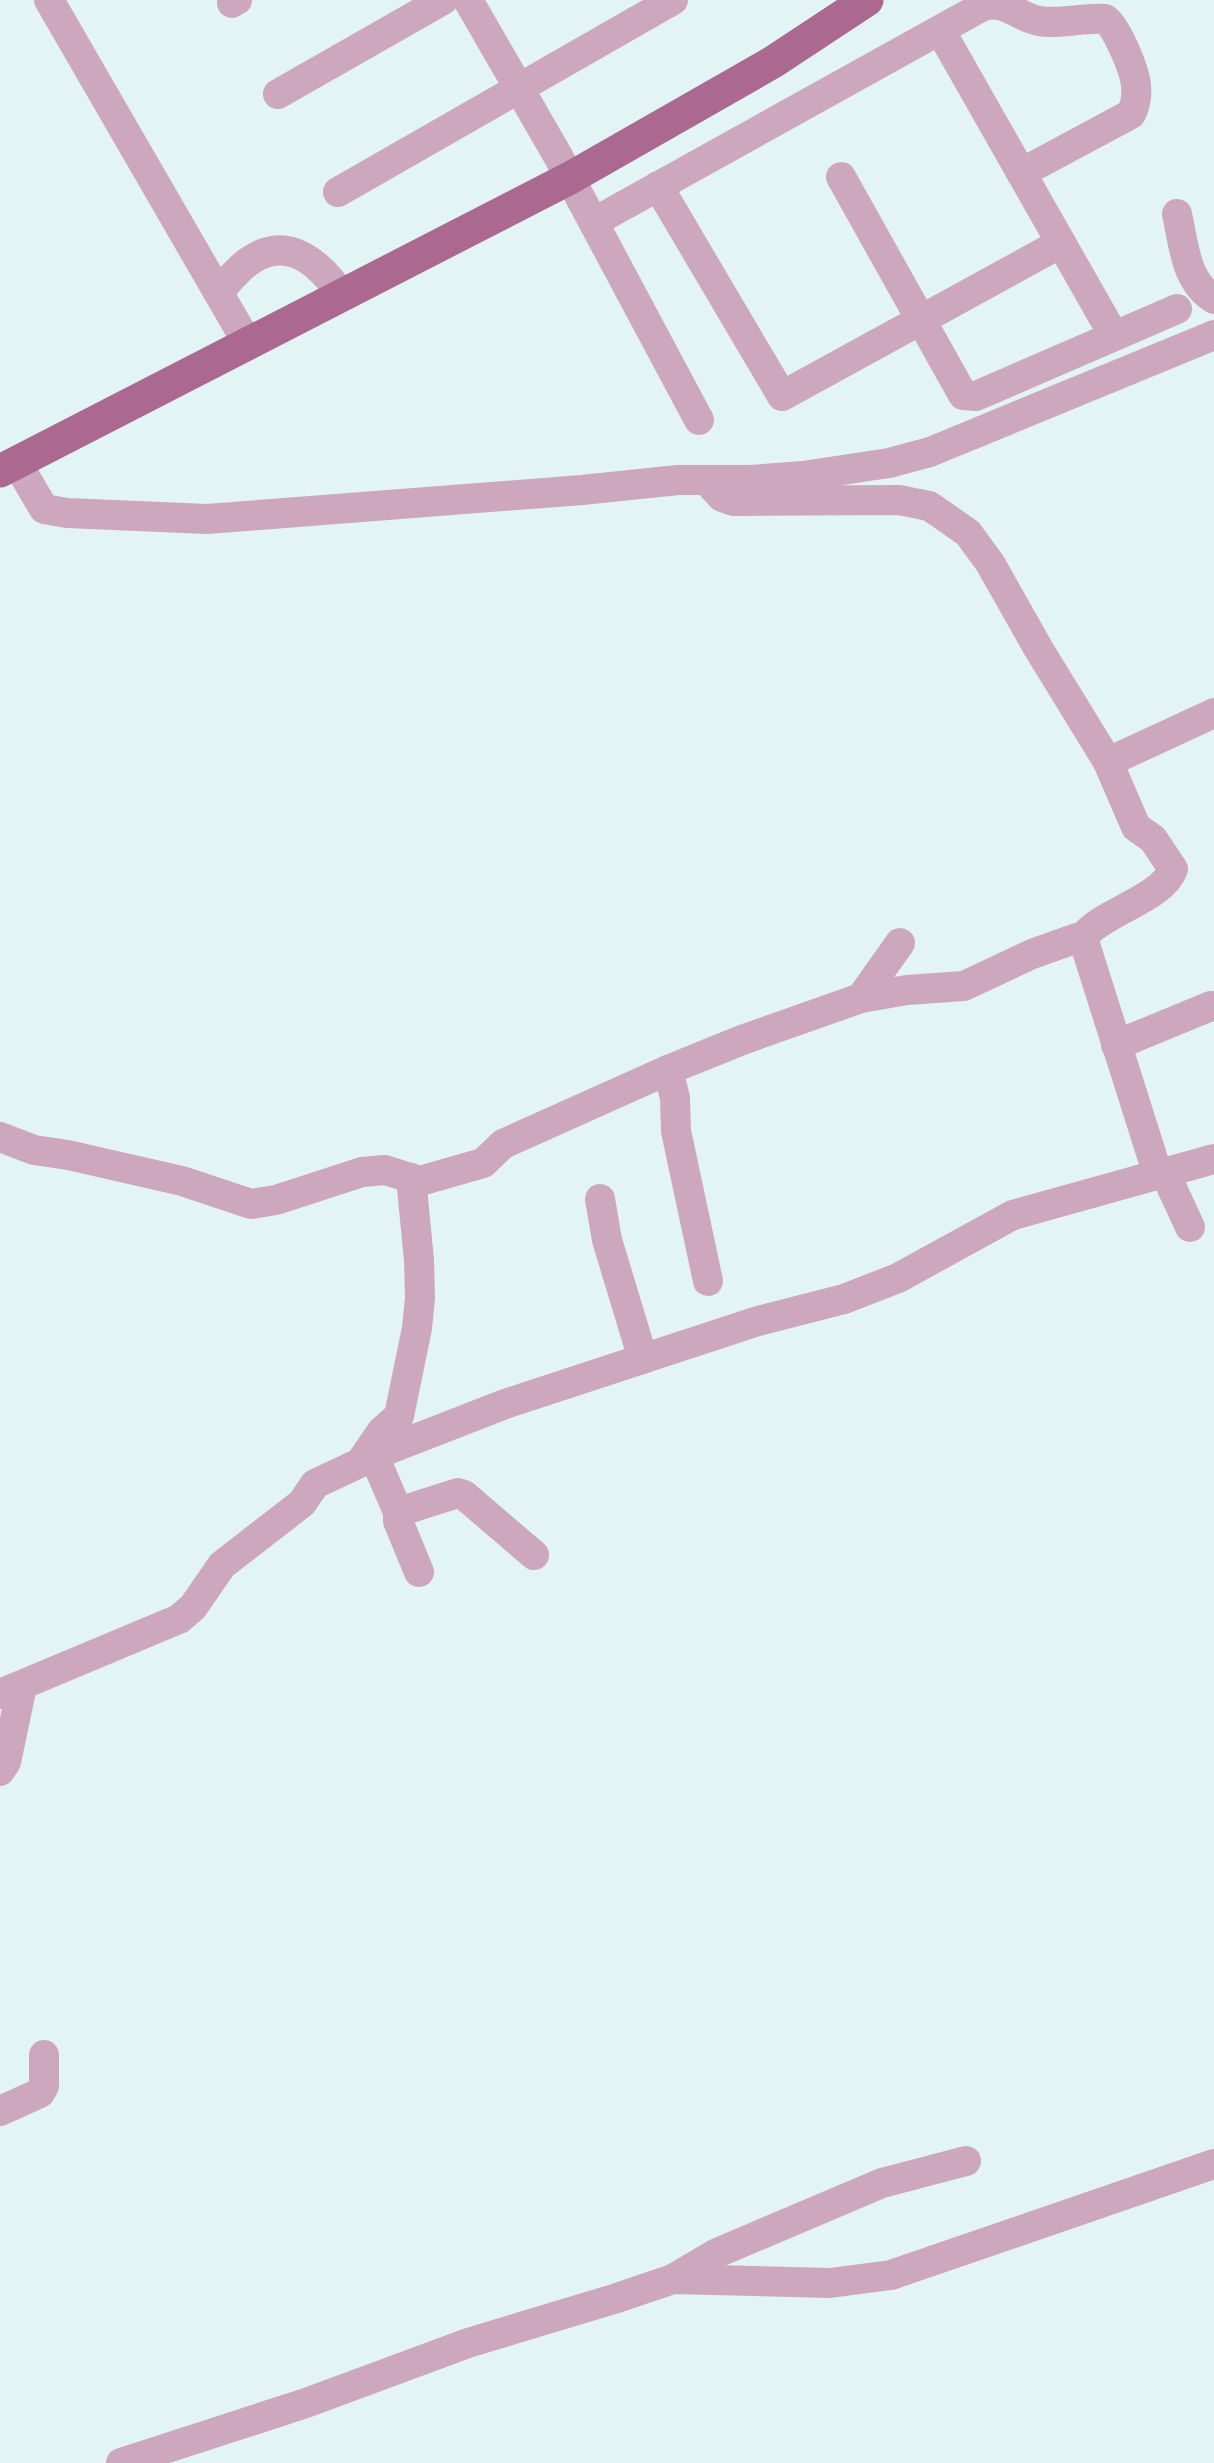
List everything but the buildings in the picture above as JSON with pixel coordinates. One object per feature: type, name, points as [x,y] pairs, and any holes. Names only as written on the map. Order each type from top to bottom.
[{"type":"main road","points":[[8,467],[570,178],[773,62],[867,0]]},
{"type":"street","points":[[49,0],[248,344]]},
{"type":"street","points":[[278,94],[443,0]]},
{"type":"street","points":[[468,0],[570,178],[699,420]]},
{"type":"street","points":[[338,192],[673,0]]},
{"type":"street","points":[[594,222],[991,3],[1008,5],[1035,20],[1105,19],[1113,26],[1136,84],[1136,98],[1131,114],[1021,173]]},
{"type":"street","points":[[940,30],[1114,336]]},
{"type":"street","points":[[841,177],[963,395],[969,397],[1177,309]]},
{"type":"street","points":[[658,186],[782,396],[1061,243]]},
{"type":"street","points":[[1177,214],[1190,274],[1207,295],[1214,299]]},
{"type":"street","points":[[218,292],[247,262],[258,255],[287,252],[305,256],[317,264],[342,295]]},
{"type":"street","points":[[8,467],[44,509],[67,513],[207,519],[582,490],[678,480],[803,477],[889,463],[930,452],[1214,335]]},
{"type":"street","points":[[706,480],[722,497],[733,501],[899,500],[929,506],[968,533],[990,563],[1038,648],[1108,762],[1136,827],[1153,839],[1173,869],[1170,879],[1121,912],[1087,931],[1083,938],[1116,1045],[1162,1174],[1191,1227]]},
{"type":"street","points":[[1108,762],[1214,712]]},
{"type":"street","points":[[0,1137],[34,1150],[68,1155],[182,1181],[251,1204],[276,1200],[362,1172],[385,1170],[420,1181],[483,1163],[503,1144],[668,1070],[742,1040],[861,998],[907,990],[964,986],[1032,954],[1083,938]]},
{"type":"street","points":[[861,998],[900,943]]},
{"type":"street","points":[[1116,1045],[1211,1006]]},
{"type":"street","points":[[668,1070],[675,1098],[676,1131],[708,1281]]},
{"type":"street","points":[[0,1771],[6,1762],[11,1690],[179,1619],[193,1607],[222,1565],[302,1503],[315,1484],[367,1459],[505,1404],[758,1321],[844,1299],[898,1278],[1013,1215],[1214,1160]]},
{"type":"street","points":[[367,1459],[382,1431],[399,1416],[417,1328],[420,1298],[419,1260],[411,1178]]},
{"type":"street","points":[[600,1199],[607,1240],[643,1359]]},
{"type":"street","points":[[367,1459],[398,1512],[398,1521],[419,1572]]},
{"type":"street","points":[[398,1512],[458,1493],[464,1495],[534,1555]]},
{"type":"street","points":[[0,2111],[40,2093],[44,2086],[44,2055]]},
{"type":"street","points":[[121,2463],[306,2403],[468,2343],[614,2300],[673,2279],[717,2253],[882,2183],[966,2161]]},
{"type":"street","points":[[673,2279],[830,2283],[891,2275],[1214,2164]]}]
